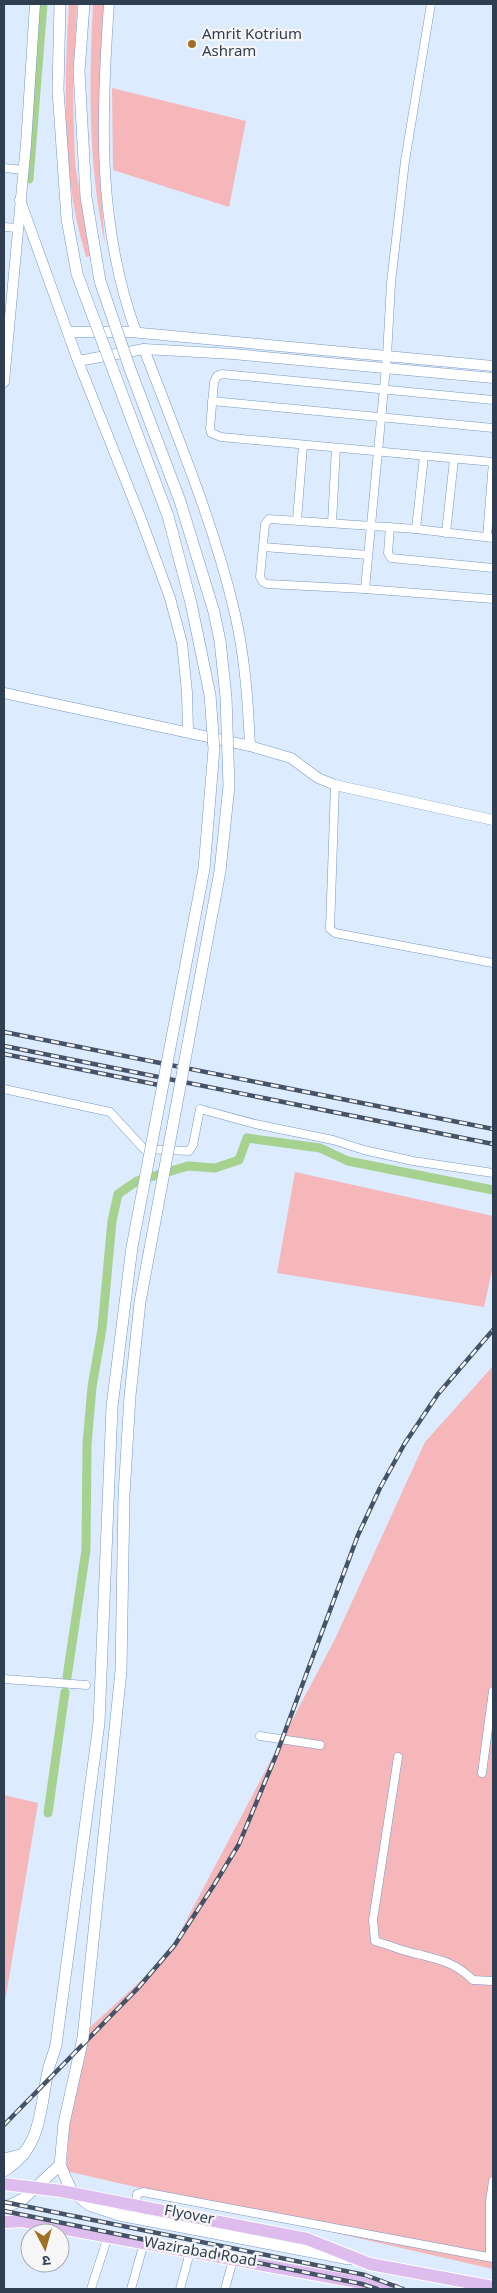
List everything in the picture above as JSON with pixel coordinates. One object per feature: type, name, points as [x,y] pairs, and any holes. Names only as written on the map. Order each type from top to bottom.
[{"type":"highway","name":"Flyover","points":[[4,2184],[61,2191],[307,2239],[370,2264]]},
{"type":"highway","name":"Wazirabad Road","points":[[4,2222],[22,2221],[395,2289]]},
{"type":"highway","points":[[370,2264],[493,2287]]},
{"type":"main road","points":[[4,2171],[19,2162],[31,2145],[40,2121],[49,2066],[56,2045],[98,1723],[112,1407],[132,1247],[204,869],[214,749],[210,695],[191,603],[168,516],[138,434],[120,392],[78,274],[67,219],[58,90],[60,4]]},
{"type":"main road","points":[[84,4],[79,71],[86,197],[100,281],[130,369],[180,501],[214,612],[220,641],[226,697],[229,786],[220,871],[140,1302],[130,1396],[124,1495],[121,1671],[83,2038],[64,2123],[60,2165],[71,2190],[89,2205],[134,2218],[370,2264]]},
{"type":"main road","points":[[4,2159],[24,2154]]},
{"type":"main road","points":[[4,2208],[24,2200],[60,2165]]},
{"type":"street","points":[[4,382],[23,170],[35,4]]},
{"type":"street","points":[[110,4],[103,119],[106,193],[116,271],[136,332]]},
{"type":"street","points":[[365,589],[386,368],[391,283],[405,161],[430,4]]},
{"type":"street","points":[[4,168],[23,170]]},
{"type":"street","points":[[20,200],[78,361],[141,519],[170,598],[182,643],[187,692],[188,732]]},
{"type":"street","points":[[4,227],[18,228]]},
{"type":"street","points":[[68,332],[136,332],[493,366]]},
{"type":"street","points":[[78,361],[144,349],[233,354],[493,378]]},
{"type":"street","points":[[144,349],[186,459],[225,576],[242,648],[250,746]]},
{"type":"street","points":[[493,400],[222,374],[215,378],[210,430],[214,435],[493,462],[490,538],[371,525],[267,520],[260,577],[267,584],[365,589],[493,599]]},
{"type":"street","points":[[212,401],[493,428]]},
{"type":"street","points":[[297,520],[303,445]]},
{"type":"street","points":[[332,523],[336,448]]},
{"type":"street","points":[[416,529],[424,456]]},
{"type":"street","points":[[446,533],[454,459]]},
{"type":"street","points":[[390,527],[388,553],[391,558],[493,568]]},
{"type":"street","points":[[263,546],[368,555]]},
{"type":"street","points":[[4,693],[250,746],[291,758],[318,778],[335,785],[493,820]]},
{"type":"street","points":[[335,785],[330,929],[338,934],[493,964]]},
{"type":"street","points":[[4,1089],[110,1112],[144,1149],[189,1151],[193,1145],[200,1109],[255,1124],[333,1140],[397,1157],[493,1173]]},
{"type":"street","points":[[4,1680],[86,1685]]},
{"type":"street","points":[[482,1773],[493,1691]]},
{"type":"street","points":[[260,1736],[320,1744]]},
{"type":"street","points":[[398,1757],[373,1920],[375,1940],[415,1954],[445,1960],[461,1969],[473,1980],[493,1981]]},
{"type":"street","points":[[134,2218],[137,2194],[142,2192],[492,2257],[490,2201],[493,2181]]},
{"type":"street","points":[[91,2289],[108,2236]]},
{"type":"street","points":[[131,2289],[144,2243]]},
{"type":"street","points":[[180,2289],[190,2252]]},
{"type":"street","points":[[224,2289],[233,2260]]},
{"type":"shaded area","points":[[69,4],[77,4],[73,95],[75,164],[90,256],[86,257],[74,208],[66,128]]},
{"type":"shaded area","points":[[93,4],[105,4],[101,68],[99,167],[105,244],[95,183],[91,124]]},
{"type":"shaded area","points":[[112,88],[246,121],[229,207],[113,170]]},
{"type":"shaded area","points":[[295,1172],[493,1216],[493,1266],[484,1307],[277,1273]]},
{"type":"shaded area","points":[[493,1366],[493,2269],[66,2171],[76,2040],[167,1957],[335,1639],[425,1442]]},
{"type":"shaded area","points":[[4,1795],[38,1803],[4,2008]]},
{"type":"waterway","points":[[29,179],[43,4]]},
{"type":"waterway","points":[[67,1677],[86,1550],[87,1444],[92,1387],[102,1329],[112,1221],[118,1194],[137,1181],[188,1166],[215,1168],[239,1160],[247,1138],[320,1148],[348,1161],[493,1190]]},
{"type":"waterway","points":[[48,1813],[65,1692]]},
{"type":"railway","points":[[4,1032],[493,1129]]},
{"type":"railway","points":[[4,1046],[493,1144]]},
{"type":"railway","points":[[4,1054],[164,1086]]},
{"type":"railway","points":[[4,2125],[139,1987],[174,1946],[214,1885],[239,1844],[277,1753],[358,1535],[380,1488],[405,1443],[438,1394],[493,1330]]},
{"type":"railway","points":[[4,2202],[365,2275],[403,2289]]},
{"type":"railway","points":[[4,2211],[362,2284],[377,2289]]},
{"type":"place","name":"Amrit Kotrium Ashram","points":[[192,44]]}]
